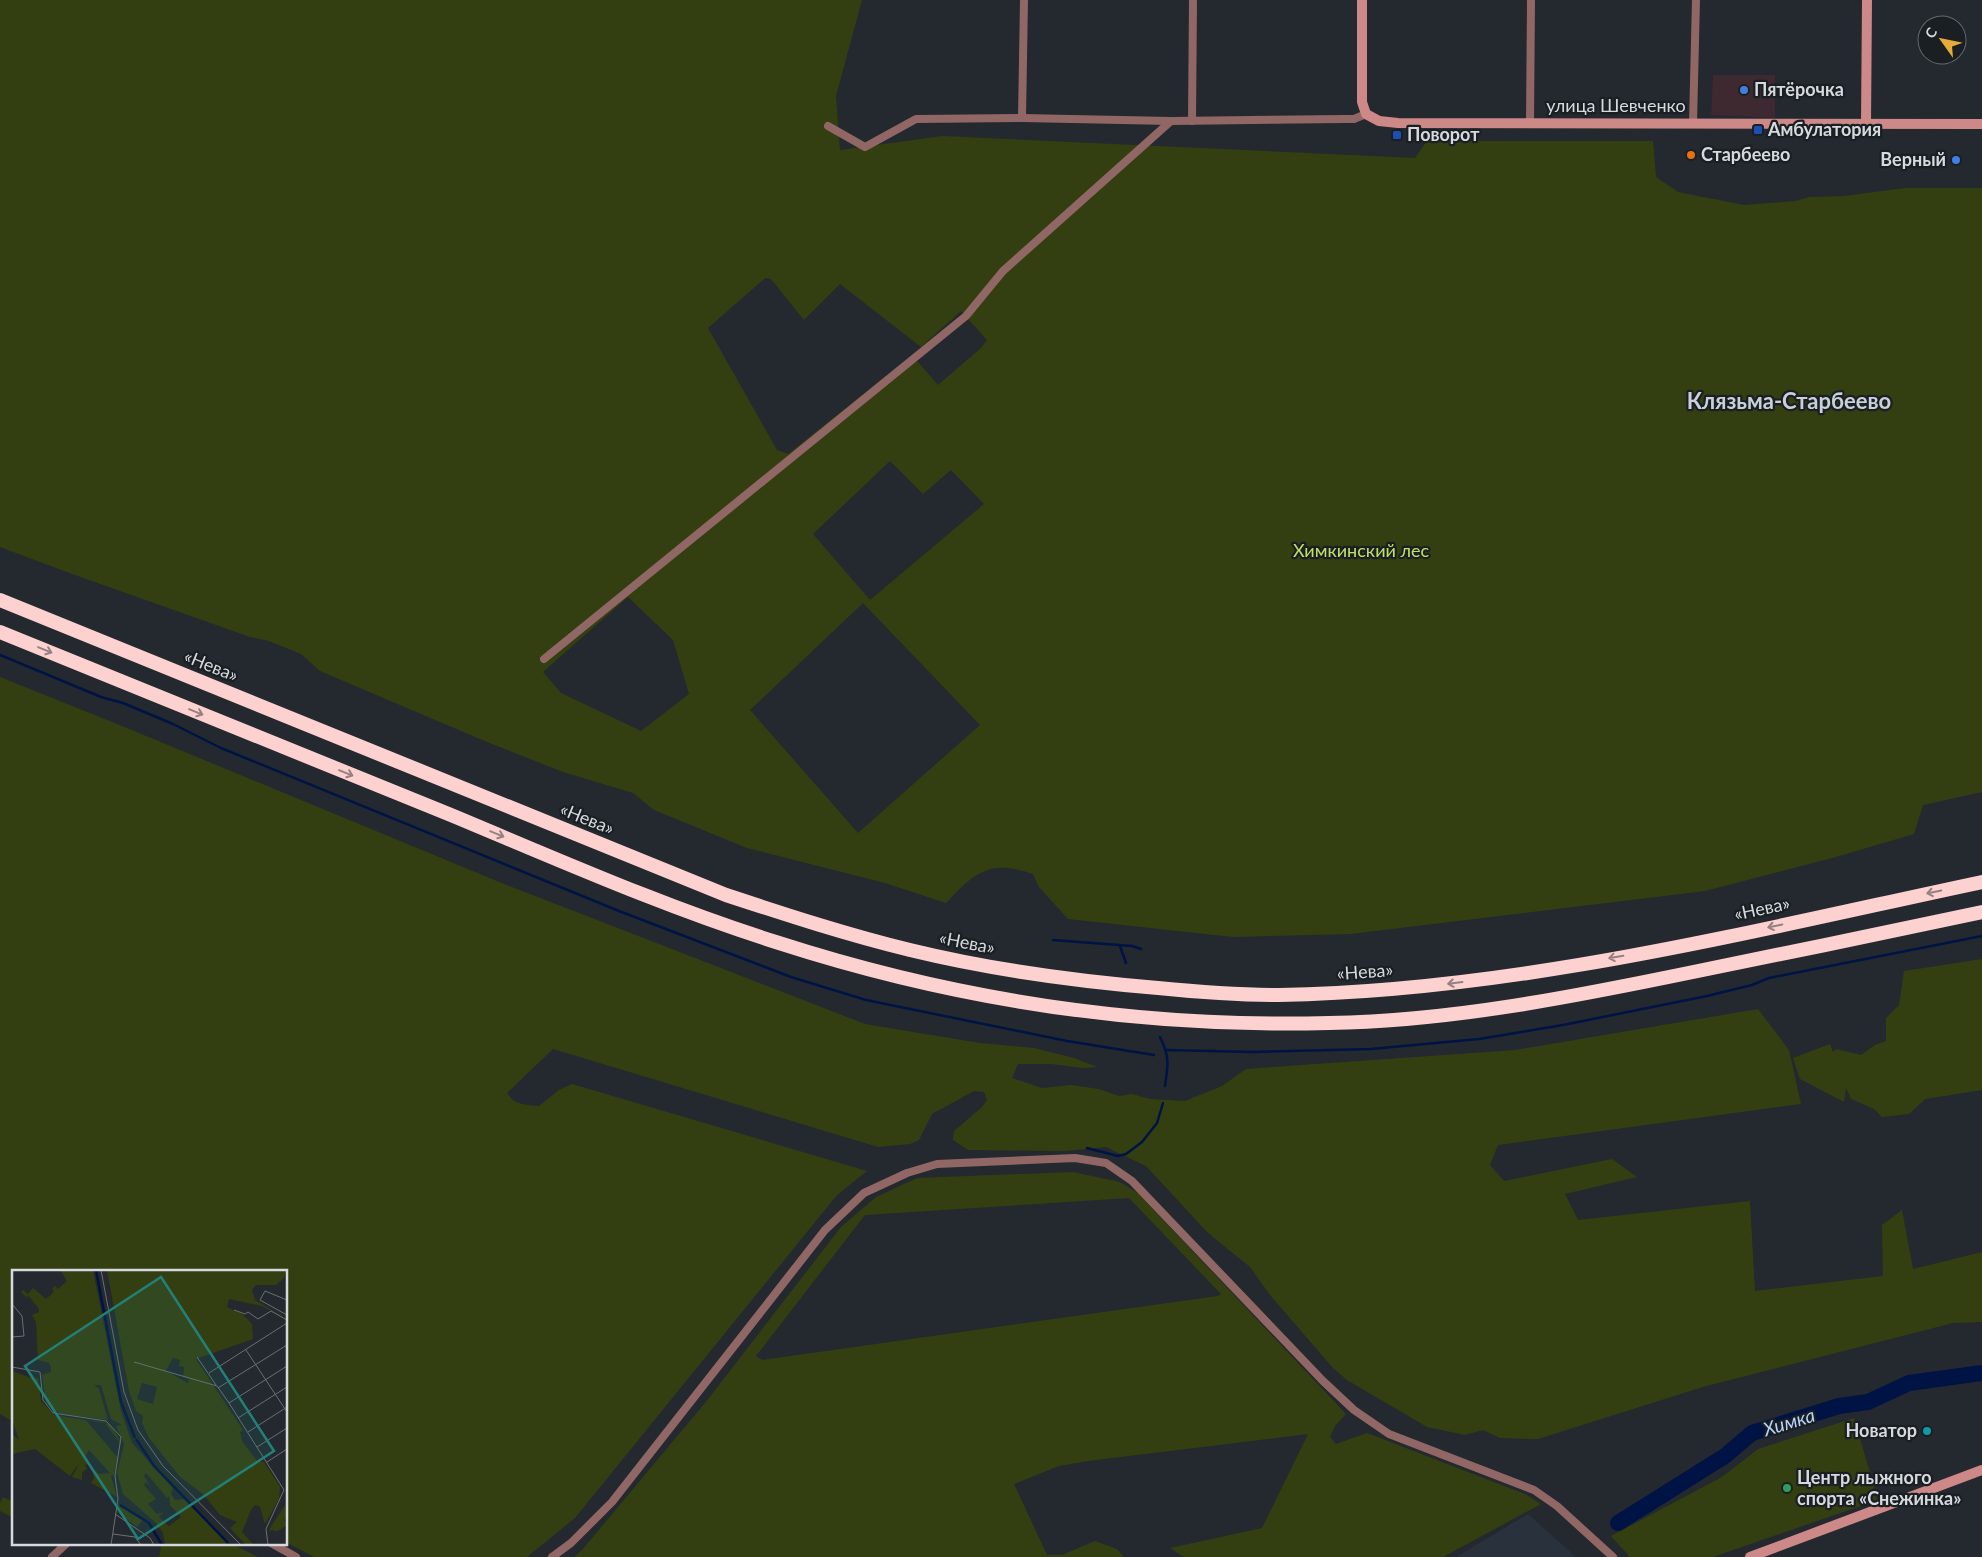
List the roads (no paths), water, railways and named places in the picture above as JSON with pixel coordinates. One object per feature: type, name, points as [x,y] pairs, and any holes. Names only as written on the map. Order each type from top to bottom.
[{"type":"highway","name":"«Нева»","points":[[0,600],[726,895],[848,934],[975,964],[1038,975],[1169,989],[1277,995],[1372,991],[1441,985],[1524,974],[1676,946],[1982,882]]},
{"type":"highway","points":[[0,632],[715,922],[842,962],[970,993],[1101,1014],[1206,1021],[1332,1023],[1387,1020],[1529,1003],[1611,989],[1982,912]]},
{"type":"main road","points":[[1362,0],[1362,102],[1366,114]]},
{"type":"main road","points":[[1866,123],[1867,0]]},
{"type":"main road","name":"улица Шевченко","points":[[1366,114],[1379,121],[1398,123],[1982,124]]},
{"type":"main road","points":[[1750,1557],[1982,1470]]},
{"type":"street","points":[[1022,118],[1024,0]]},
{"type":"street","points":[[1192,121],[1193,0]]},
{"type":"street","points":[[1530,122],[1531,0]]},
{"type":"street","points":[[1693,123],[1696,0]]},
{"type":"street","points":[[828,126],[865,147],[916,119],[1344,120],[1354,119],[1366,114]]},
{"type":"street","points":[[544,660],[966,316],[1003,271],[1171,121]]},
{"type":"street","points":[[552,1557],[571,1543],[612,1502],[825,1230],[864,1193],[906,1173],[937,1164],[1075,1158],[1106,1164],[1132,1181],[1323,1381],[1354,1410],[1389,1434],[1534,1490],[1557,1506],[1613,1557]]},
{"type":"street","points":[[52,1557],[65,1544]]},
{"type":"street","points":[[273,1544],[296,1557]]},
{"type":"waterway","points":[[0,655],[101,697],[123,703],[173,724],[221,748],[619,911],[791,977],[866,1000],[1067,1041],[1154,1055]]},
{"type":"waterway","points":[[1166,1050],[1253,1052],[1371,1049],[1479,1039],[1563,1025],[1707,996],[1752,985],[1769,978],[1982,936]]},
{"type":"waterway","points":[[1053,940],[1132,946],[1141,949]]},
{"type":"waterway","points":[[1120,946],[1126,963]]},
{"type":"waterway","points":[[1160,1037],[1167,1061],[1165,1086]]},
{"type":"waterway","points":[[1087,1148],[1118,1156],[1126,1154],[1142,1142],[1157,1123],[1163,1103]]},
{"type":"waterway","name":"Химка","points":[[1618,1523],[1725,1456],[1752,1433],[1839,1406],[1868,1402],[1909,1383],[1982,1373]]},
{"type":"place","name":"Пятёрочка","points":[[1744,90]]},
{"type":"place","name":"Амбулатория","points":[[1758,130]]},
{"type":"place","name":"Поворот","points":[[1397,135]]},
{"type":"place","name":"Старбеево","points":[[1691,155]]},
{"type":"place","name":"Верный","points":[[1956,160]]},
{"type":"place","name":"Новатор","points":[[1927,1431]]},
{"type":"place","name":"Центр лыжного спорта «Снежинка»","points":[[1787,1488]]},
{"type":"district","name":"Клязьма-Старбеево","points":[[1789,401]]},
{"type":"park label","name":"Химкинский лес","points":[[1361,551]]}]
